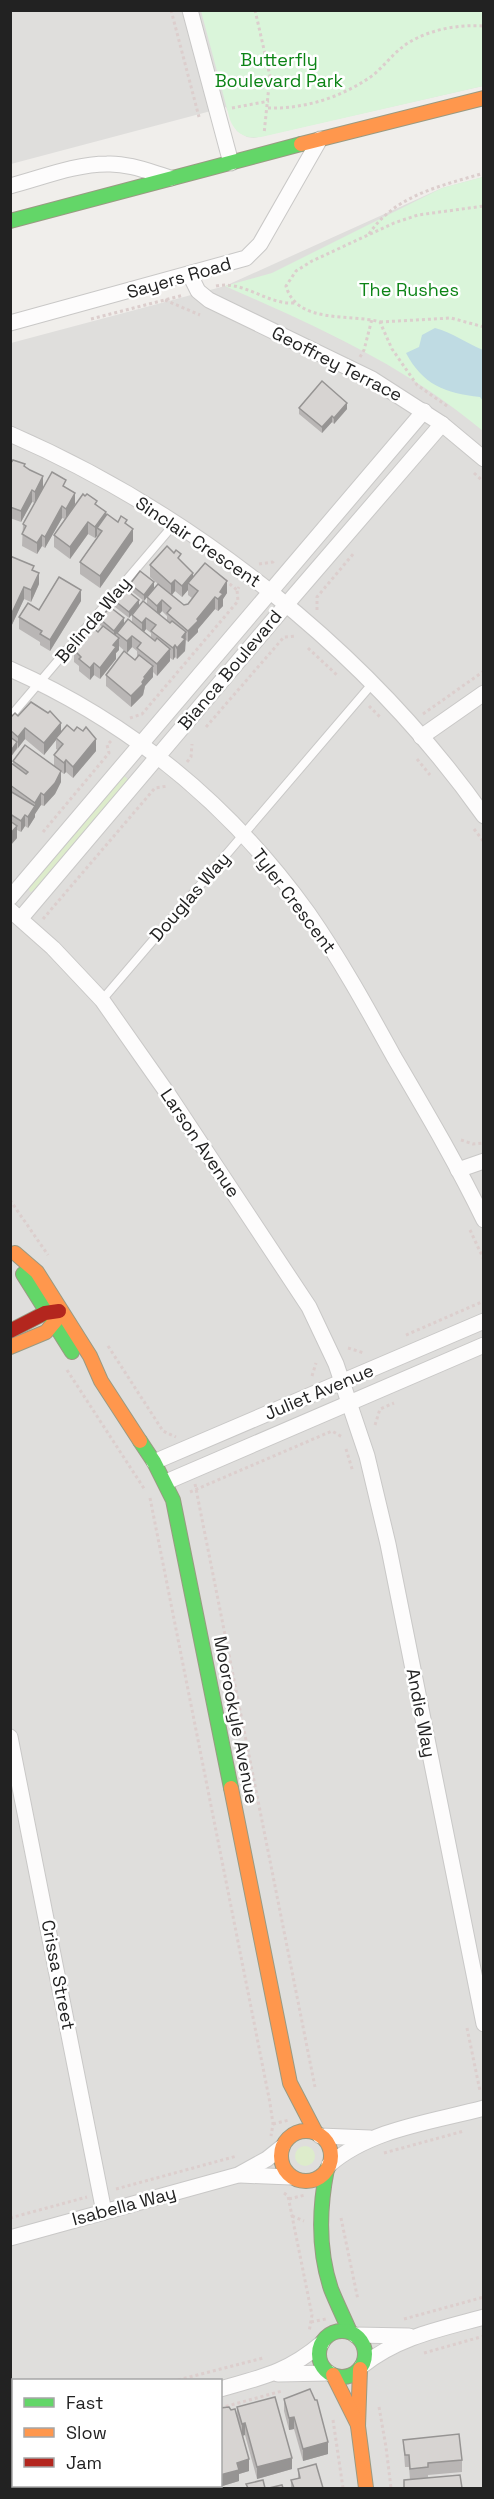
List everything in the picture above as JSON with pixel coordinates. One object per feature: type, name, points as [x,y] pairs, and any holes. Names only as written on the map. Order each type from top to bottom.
[{"type":"street","points":[[190,10],[231,163]]},
{"type":"street","points":[[10,220],[483,98]]},
{"type":"street","name":"Sayers Road","points":[[10,323],[237,262],[252,253],[289,195],[320,139]]},
{"type":"street","points":[[10,186],[77,169],[108,164],[125,165],[172,178]]},
{"type":"street","name":"Geoffrey Terrace","points":[[190,275],[198,291],[217,305],[353,368],[424,411],[483,459]]},
{"type":"street","name":"Bianca Boulevard","points":[[10,898],[424,411]]},
{"type":"street","name":"Bianca Boulevard","points":[[16,914],[158,755],[442,424]]},
{"type":"street","name":"Sinclair Crescent","points":[[10,434],[111,485],[175,524],[270,592],[372,684],[421,737],[483,816]]},
{"type":"street","name":"Tyler Crescent","points":[[10,669],[40,682],[158,755],[243,834],[285,882],[327,942],[446,1147],[483,1220]]},
{"type":"street","points":[[421,737],[483,693]]},
{"type":"street","name":"Larson Avenue","points":[[16,914],[102,1000],[168,1094],[309,1307],[344,1382],[350,1403]]},
{"type":"street","points":[[458,1170],[483,1161]]},
{"type":"street","name":"Moorookyle Avenue","points":[[13,1250],[37,1272],[62,1311],[90,1356],[101,1381],[166,1482],[173,1500],[290,2083],[283,2145]]},
{"type":"street","name":"Moorookyle Avenue","points":[[13,1250],[26,1280],[55,1327],[80,1363],[101,1381]]},
{"type":"street","points":[[10,1330],[45,1312],[62,1311],[55,1327],[37,1338],[10,1347]]},
{"type":"street","name":"Juliet Avenue","points":[[154,1462],[483,1321]]},
{"type":"street","name":"Juliet Avenue","points":[[166,1482],[483,1344]]},
{"type":"street","name":"Andie Way","points":[[350,1403],[362,1440],[388,1544],[483,2024]]},
{"type":"street","name":"Crissa Street","points":[[10,1737],[104,2212]]},
{"type":"street","name":"Moorookyle Avenue","points":[[290,2083],[318,2135]]},
{"type":"street","points":[[293,2177],[308,2181],[315,2179],[342,2154],[374,2138],[483,2108]]},
{"type":"street","points":[[319,2226],[293,2177],[282,2164],[283,2145],[298,2133],[374,2138]]},
{"type":"street","points":[[318,2135],[329,2149],[328,2167],[321,2192],[319,2226],[330,2285],[352,2334],[360,2339],[366,2352],[361,2368],[358,2426],[366,2488]]},
{"type":"street","name":"Isabella Way","points":[[10,2238],[238,2175],[267,2159],[283,2145]]},
{"type":"street","name":"Isabella Way","points":[[238,2175],[293,2177]]},
{"type":"street","points":[[330,2285],[325,2340],[319,2356],[358,2426]]},
{"type":"street","points":[[274,2374],[351,2376],[378,2353],[412,2336],[483,2317]]},
{"type":"street","points":[[222,2388],[274,2374],[296,2364],[334,2332],[412,2336]]},
{"type":"lane","name":"Belinda Way","points":[[10,717],[175,524]]},
{"type":"lane","name":"Douglas Way","points":[[102,1000],[372,684]]},
{"type":"path","points":[[171,10],[199,117]]},
{"type":"path","points":[[255,10],[270,76],[264,154]]},
{"type":"path","points":[[268,108],[308,105],[338,95],[371,77],[402,47],[422,36],[453,28],[483,26]]},
{"type":"path","points":[[232,108],[269,101]]},
{"type":"path","points":[[368,235],[377,221],[413,195],[483,173]]},
{"type":"path","points":[[294,303],[285,286],[296,271],[368,235],[418,215],[483,206]]},
{"type":"path","points":[[87,320],[229,284],[284,304],[294,303],[309,311],[342,318],[372,319],[380,322],[451,318],[483,327]]},
{"type":"path","points":[[353,368],[364,350],[372,319]]},
{"type":"path","points":[[380,322],[392,349],[417,385],[452,410]]},
{"type":"path","points":[[206,727],[284,637],[296,636],[318,609],[317,597],[361,545]]},
{"type":"path","points":[[237,590],[260,564],[273,562],[280,553]]},
{"type":"path","points":[[42,832],[109,753],[107,745],[119,730],[132,716],[142,714],[238,601],[237,590],[220,576]]},
{"type":"path","points":[[296,636],[342,679]]},
{"type":"path","points":[[409,723],[483,671]]},
{"type":"path","points":[[361,698],[386,724]]},
{"type":"path","points":[[167,787],[191,757],[190,746],[198,736]]},
{"type":"path","points":[[101,738],[109,743]]},
{"type":"path","points":[[34,930],[155,788],[167,787],[176,794]]},
{"type":"path","points":[[446,1147],[461,1140],[473,1144],[483,1143]]},
{"type":"path","points":[[467,1222],[483,1260]]},
{"type":"path","points":[[402,1337],[483,1301]]},
{"type":"path","points":[[311,1376],[316,1363],[312,1352],[344,1340],[349,1349],[361,1354],[372,1350]]},
{"type":"path","points":[[65,1367],[149,1497],[152,1507],[270,2103]]},
{"type":"path","points":[[346,1449],[362,1440],[378,1435],[374,1423],[380,1409],[401,1400]]},
{"type":"path","points":[[152,1507],[332,1431],[342,1436],[355,1481]]},
{"type":"path","points":[[466,2021],[480,2091]]},
{"type":"path","points":[[375,2156],[473,2129]]},
{"type":"path","points":[[10,2218],[239,2155]]},
{"type":"path","points":[[340,2212],[358,2301]]},
{"type":"path","points":[[292,2216],[312,2315],[309,2331],[305,2337]]},
{"type":"path","points":[[396,2321],[483,2297]]},
{"type":"path","points":[[417,2355],[483,2336]]},
{"type":"path","points":[[182,2379],[269,2356]]},
{"type":"path","points":[[222,2407],[293,2388]]},
{"type":"path","points":[[377,2398],[391,2488]]},
{"type":"path","points":[[332,2417],[344,2488]]},
{"type":"shaded area","points":[[11,11],[483,11],[483,86],[254,138],[237,131],[226,107],[11,164]]},
{"type":"shaded area","points":[[483,177],[483,2488],[11,2488],[11,343],[225,286],[442,188]]},
{"type":"green space","name":"Butterfly Boulevard Park","points":[[201,11],[483,11],[483,86],[261,137],[246,136],[235,129],[230,120]]},
{"type":"green space","name":"The Rushes","points":[[483,177],[483,431],[422,386],[359,349],[225,286],[272,273],[442,188]]},
{"type":"green space","points":[[123,775],[129,780],[34,891],[30,892],[28,887]]},
{"type":"green space","points":[[305,2146],[312,2149],[315,2156],[312,2163],[305,2166],[298,2163],[295,2156],[298,2149]]},
{"type":"water","points":[[435,328],[483,350],[483,401],[480,397],[456,393],[436,386],[413,364],[406,353],[419,347],[422,335]]},
{"type":"building","points":[[322,381],[347,403],[334,418],[332,416],[322,427],[299,408]]},
{"type":"building","points":[[13,460],[25,464],[24,466],[30,470],[43,476],[35,492],[32,490],[21,511],[10,507],[10,464]]},
{"type":"building","points":[[52,472],[66,480],[63,486],[75,493],[66,509],[62,506],[45,537],[42,535],[37,543],[22,534],[26,526],[23,524]]},
{"type":"building","points":[[83,494],[97,501],[95,504],[106,512],[95,527],[88,522],[70,547],[54,535]]},
{"type":"building","points":[[107,514],[118,522],[121,516],[127,520],[125,523],[133,529],[100,576],[80,562],[102,531],[97,528]]},
{"type":"building","points":[[167,546],[174,553],[176,550],[181,554],[178,558],[193,573],[182,586],[175,580],[171,584],[150,565]]},
{"type":"building","points":[[10,556],[34,566],[32,570],[39,573],[31,590],[24,587],[10,617]]},
{"type":"building","points":[[205,563],[227,581],[220,592],[223,594],[218,599],[215,597],[188,631],[167,613],[171,608],[162,600],[157,606],[147,597],[158,584],[184,605],[188,604],[198,591],[188,583]]},
{"type":"building","points":[[140,571],[154,582],[144,595],[130,584]]},
{"type":"building","points":[[59,577],[81,590],[50,640],[40,634],[42,631],[19,617],[28,603],[39,610]]},
{"type":"building","points":[[125,589],[139,600],[129,612],[115,601]]},
{"type":"building","points":[[143,601],[170,623],[172,621],[186,632],[182,637],[185,639],[177,648],[175,645],[173,648],[151,631],[156,625],[146,618],[142,623],[132,615]]},
{"type":"building","points":[[110,607],[124,618],[114,631],[100,619]]},
{"type":"building","points":[[128,619],[155,641],[157,638],[170,649],[157,664],[137,648],[141,643],[132,636],[127,641],[117,633]]},
{"type":"building","points":[[103,626],[119,638],[113,645],[116,647],[100,668],[94,663],[90,668],[79,659],[81,657],[74,650],[92,627],[98,632]]},
{"type":"building","points":[[124,651],[135,660],[139,655],[153,666],[144,677],[143,684],[131,696],[106,675]]},
{"type":"building","points":[[31,702],[48,713],[50,711],[61,723],[44,743],[25,728],[18,737],[10,730],[10,718],[15,713],[18,716]]},
{"type":"building","points":[[67,725],[74,731],[77,727],[83,731],[86,727],[96,739],[73,767],[66,760],[64,763],[54,755],[63,744],[56,738]]},
{"type":"building","points":[[10,737],[17,742],[10,752]]},
{"type":"building","points":[[25,745],[61,771],[55,783],[44,795],[41,793],[35,803],[10,785],[11,763],[26,774],[28,772],[13,761]]},
{"type":"building","points":[[10,791],[35,806],[28,817],[25,815],[21,821],[10,814]]},
{"type":"building","points":[[10,821],[17,826],[10,834]]},
{"type":"building","points":[[310,2389],[317,2400],[328,2442],[303,2449],[294,2417],[289,2418],[284,2399]]},
{"type":"building","points":[[275,2397],[292,2458],[257,2467],[245,2423],[242,2424],[237,2407]]},
{"type":"building","points":[[222,2408],[235,2409],[249,2459],[237,2463],[239,2470],[222,2474]]},
{"type":"building","points":[[459,2434],[462,2460],[428,2463],[428,2467],[410,2469],[409,2455],[405,2455],[403,2440]]},
{"type":"building","points":[[316,2464],[323,2488],[294,2488],[291,2480],[300,2478],[298,2469]]},
{"type":"building","points":[[460,2475],[462,2488],[404,2488],[404,2480]]},
{"type":"building","points":[[263,2480],[265,2488],[248,2488],[246,2484]]},
{"type":"traffic: fast","points":[[10,221],[301,144]]},
{"type":"traffic: fast","points":[[23,1274],[72,1352]]},
{"type":"traffic: fast","points":[[140,1441],[154,1462],[173,1500],[231,1788]]},
{"type":"traffic: fast","points":[[327,2169],[321,2214],[324,2259],[331,2289],[350,2332]]},
{"type":"traffic: fast","points":[[342,2331],[358,2338],[365,2354],[358,2370],[342,2377],[326,2370],[319,2354],[326,2338],[342,2331]]},
{"type":"traffic: slow","points":[[301,144],[484,98]]},
{"type":"traffic: slow","points":[[15,1253],[37,1272],[90,1356],[101,1381],[140,1441]]},
{"type":"traffic: slow","points":[[10,1347],[46,1332],[61,1314]]},
{"type":"traffic: slow","points":[[231,1788],[290,2083],[316,2133]]},
{"type":"traffic: slow","points":[[306,2131],[315,2133],[326,2142],[331,2156],[329,2165],[320,2176],[306,2181],[297,2179],[286,2170],[281,2156],[283,2147],[292,2136],[306,2131]]},
{"type":"traffic: slow","points":[[360,2369],[358,2426],[366,2488]]},
{"type":"traffic: slow","points":[[333,2375],[358,2425]]},
{"type":"traffic: jam","points":[[10,1331],[45,1313],[59,1311]]}]
